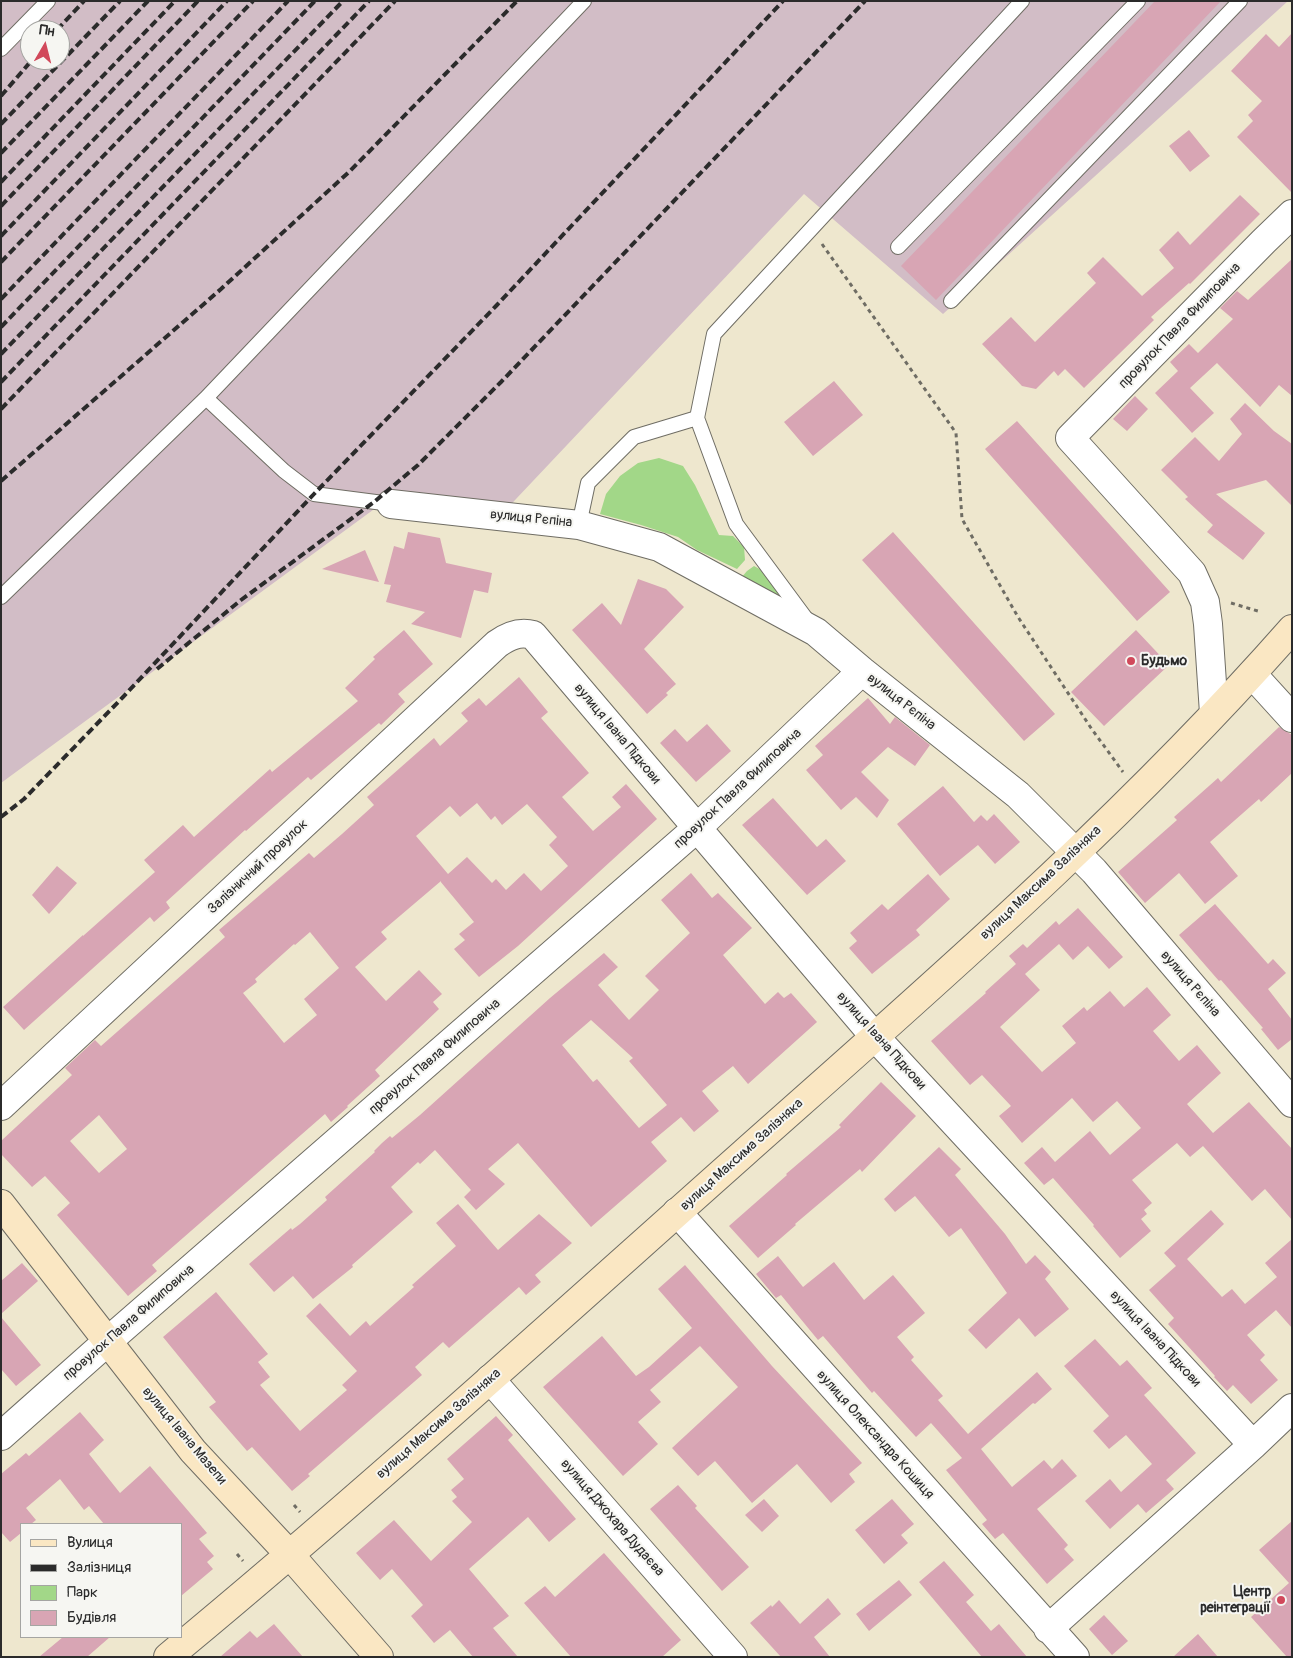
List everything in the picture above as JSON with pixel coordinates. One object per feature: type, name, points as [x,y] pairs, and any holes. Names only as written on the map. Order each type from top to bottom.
[{"type":"main road","name":"вулиця Максима Залізняка","points":[[168,1657],[290,1555],[875,1037],[1075,853],[1138,792],[1252,674],[1292,629]]},
{"type":"main road","name":"вулиця Івана Мазепи","points":[[1,1204],[193,1451],[290,1555],[380,1657]]},
{"type":"street","name":"провулок Павла Филиповича","points":[[1214,713],[1208,624],[1204,602],[1192,573],[1070,438],[1264,240],[1292,214]]},
{"type":"street","name":"вулиця Рєпіна","points":[[391,504],[579,525],[659,547],[816,632],[1018,795],[1094,871],[1292,1103]]},
{"type":"street","name":"вулиця Івана Підкови","points":[[518,633],[533,635],[875,1037],[1253,1445]]},
{"type":"street","name":"Залізничний провулок","points":[[1,1106],[497,644],[518,633]]},
{"type":"street","name":"провулок Павла Филиповича","points":[[1,1436],[698,828],[862,671]]},
{"type":"street","points":[[1252,674],[1292,718]]},
{"type":"street","name":"вулиця Олександра Кошиця","points":[[678,1212],[1048,1629],[1075,1657]]},
{"type":"street","name":"вулиця Джохара Дудаєва","points":[[490,1379],[733,1657]]},
{"type":"street","points":[[1048,1629],[1292,1408]]},
{"type":"lane","points":[[1,49],[48,1]]},
{"type":"lane","points":[[1,597],[206,398],[584,1]]},
{"type":"lane","points":[[816,632],[736,524],[697,418],[714,334],[1022,1]]},
{"type":"lane","points":[[898,247],[1138,1]]},
{"type":"lane","points":[[951,301],[1240,1]]},
{"type":"lane","points":[[206,398],[284,472],[314,494],[391,504]]},
{"type":"lane","points":[[579,525],[588,483],[634,437],[697,418]]},
{"type":"path","points":[[811,229],[956,433],[962,519],[1023,625],[1090,728],[1138,792]]},
{"type":"shaded area","points":[[1,1],[1288,1],[943,314],[804,194],[499,517],[377,507],[1,783]]},
{"type":"green space","points":[[659,458],[683,466],[695,485],[719,535],[733,536],[744,547],[745,560],[737,569],[697,550],[678,537],[600,514],[606,494],[620,476],[638,463]]},
{"type":"green space","points":[[754,566],[764,572],[774,584],[779,600],[741,578]]},
{"type":"building","points":[[1155,1],[1221,1],[936,300],[901,266]]},
{"type":"building","points":[[1292,33],[1292,193],[1237,137],[1253,121],[1248,115],[1262,101],[1231,71],[1266,34],[1279,47]]},
{"type":"building","points":[[1189,130],[1210,156],[1190,172],[1169,146]]},
{"type":"building","points":[[1240,195],[1260,214],[1190,284],[1151,317],[1154,320],[1084,388],[1065,369],[1058,376],[1054,371],[1036,389],[1022,386],[982,344],[1011,317],[1035,342],[1096,283],[1087,273],[1103,257],[1142,296],[1174,268],[1159,250],[1178,231],[1190,245]]},
{"type":"building","points":[[1292,259],[1292,396],[1279,385],[1260,407],[1217,363],[1190,388],[1214,413],[1192,433],[1155,393],[1178,371],[1170,362],[1189,344],[1198,353],[1233,319],[1220,308],[1237,291],[1248,300]]},
{"type":"building","points":[[834,381],[863,415],[813,456],[784,422]]},
{"type":"building","points":[[1135,396],[1148,409],[1127,431],[1113,419]]},
{"type":"building","points":[[1245,403],[1274,431],[1292,444],[1292,506],[1266,480],[1216,494],[1265,533],[1243,560],[1207,532],[1213,525],[1185,499],[1188,497],[1161,470],[1195,437],[1219,461],[1242,434],[1230,419]]},
{"type":"building","points":[[1017,421],[1170,592],[1137,621],[985,449]]},
{"type":"building","points":[[408,532],[440,538],[446,563],[492,573],[488,593],[474,590],[461,638],[411,624],[425,612],[386,602],[391,585],[384,584],[394,546],[404,549]]},
{"type":"building","points":[[893,532],[1055,714],[1024,741],[862,560]]},
{"type":"building","points":[[365,550],[379,582],[322,569]]},
{"type":"building","points":[[638,579],[666,589],[684,607],[644,649],[676,684],[666,693],[668,695],[647,714],[572,630],[602,603],[621,625]]},
{"type":"building","points":[[404,630],[433,664],[398,694],[405,702],[381,725],[379,723],[311,780],[308,777],[245,830],[166,902],[170,908],[154,922],[150,917],[24,1030],[3,1007],[155,872],[144,860],[183,825],[194,837],[270,769],[272,772],[358,701],[345,688],[375,659],[373,657]]},
{"type":"building","points":[[1136,630],[1169,665],[1104,726],[1071,692]]},
{"type":"building","points":[[519,677],[548,712],[541,718],[589,773],[562,797],[593,831],[621,807],[612,797],[626,784],[657,819],[518,946],[479,977],[454,949],[465,940],[459,934],[474,922],[440,881],[381,932],[387,939],[355,967],[386,1001],[419,970],[442,994],[433,1002],[439,1009],[375,1070],[380,1076],[348,1107],[331,1122],[325,1114],[152,1265],[157,1271],[128,1296],[57,1215],[70,1203],[45,1176],[32,1187],[1,1154],[1,1141],[72,1075],[65,1068],[95,1040],[101,1046],[225,937],[219,930],[309,853],[314,858],[342,834],[374,805],[367,797],[434,738],[440,746],[468,721],[461,713],[479,698],[486,706]],"holes":[[[477,803],[491,820],[495,816],[502,825],[527,804],[557,837],[549,845],[568,866],[541,891],[524,873],[506,890],[496,879],[492,883],[467,857],[448,874],[416,836],[450,806],[460,817]],[[310,932],[339,968],[304,999],[317,1015],[284,1043],[243,993],[257,982],[255,979]],[[99,1115],[127,1149],[99,1173],[70,1141]]]},
{"type":"building","points":[[868,698],[890,724],[895,717],[930,745],[915,766],[888,747],[861,772],[889,800],[877,818],[856,797],[841,810],[806,770],[823,755],[815,746]]},
{"type":"building","points":[[707,724],[731,751],[696,782],[660,743],[675,729],[687,742]]},
{"type":"building","points":[[1279,727],[1292,735],[1292,773],[1261,802],[1259,799],[1210,842],[1238,876],[1205,904],[1179,873],[1145,903],[1118,872],[1177,820],[1174,817],[1218,778],[1221,782]]},
{"type":"building","points":[[943,786],[974,822],[981,815],[987,821],[994,814],[1020,842],[995,864],[978,845],[940,876],[897,824]]},
{"type":"building","points":[[773,798],[817,847],[826,839],[846,861],[807,895],[742,825]]},
{"type":"building","points":[[57,866],[77,883],[49,914],[32,895]]},
{"type":"building","points":[[691,873],[712,898],[718,893],[752,928],[723,955],[765,1004],[778,992],[784,998],[791,993],[817,1022],[748,1084],[733,1066],[702,1091],[719,1111],[694,1132],[681,1117],[651,1142],[667,1161],[591,1227],[518,1143],[488,1169],[505,1184],[476,1210],[464,1197],[471,1190],[435,1150],[420,1164],[418,1162],[391,1187],[413,1212],[352,1265],[353,1267],[313,1299],[293,1276],[274,1292],[249,1264],[291,1228],[292,1230],[300,1224],[327,1200],[325,1197],[375,1152],[382,1143],[390,1136],[392,1138],[420,1115],[550,998],[604,953],[618,967],[598,985],[629,1020],[659,990],[645,976],[690,933],[661,900]],"holes":[[[591,1020],[633,1058],[629,1061],[667,1105],[639,1128],[597,1079],[593,1082],[562,1045]]]},
{"type":"building","points":[[928,874],[950,899],[916,930],[920,935],[872,974],[849,948],[857,941],[850,933],[882,904],[888,910]]},
{"type":"building","points":[[1215,904],[1268,964],[1273,959],[1286,973],[1268,989],[1292,1020],[1292,1039],[1278,1050],[1261,1029],[1263,1028],[1179,935]]},
{"type":"building","points":[[1078,908],[1123,957],[1109,969],[1088,946],[1073,960],[1059,944],[1025,974],[1040,990],[1000,1027],[1042,1072],[1076,1043],[1062,1026],[1084,1007],[1087,1011],[1110,991],[1124,1007],[1147,987],[1171,1015],[1153,1031],[1179,1061],[1197,1045],[1221,1073],[1187,1104],[1213,1133],[1249,1102],[1292,1149],[1292,1220],[1265,1189],[1252,1201],[1203,1146],[1190,1157],[1177,1143],[1132,1180],[1152,1203],[1144,1210],[1147,1214],[1141,1219],[1151,1231],[1120,1258],[1053,1178],[1044,1185],[1024,1163],[1042,1147],[1055,1162],[1090,1131],[1110,1155],[1141,1128],[1117,1101],[1093,1122],[1072,1098],[1022,1143],[999,1116],[1011,1106],[982,1075],[970,1085],[931,1041],[1016,964],[1009,956],[1023,944],[1027,948],[1056,921],[1059,925]]},
{"type":"building","points":[[881,1082],[916,1116],[862,1172],[860,1169],[758,1258],[729,1226],[841,1127],[839,1125]]},
{"type":"building","points":[[939,1147],[961,1169],[955,1175],[1005,1234],[1026,1264],[1035,1255],[1051,1272],[1045,1279],[1069,1309],[1035,1337],[1019,1318],[986,1349],[968,1330],[1007,1293],[961,1228],[949,1237],[915,1196],[895,1212],[884,1199]]},
{"type":"building","points":[[458,1204],[498,1250],[539,1214],[572,1243],[535,1275],[541,1282],[526,1295],[519,1287],[449,1348],[443,1342],[415,1367],[422,1375],[308,1474],[310,1476],[292,1491],[252,1447],[247,1451],[209,1407],[216,1402],[163,1337],[216,1292],[268,1354],[258,1362],[270,1377],[260,1385],[300,1431],[347,1390],[342,1385],[357,1371],[306,1316],[320,1303],[350,1336],[366,1321],[370,1326],[456,1246],[436,1223]]},
{"type":"building","points":[[1211,1210],[1224,1224],[1187,1259],[1222,1297],[1232,1289],[1245,1304],[1277,1277],[1265,1263],[1292,1239],[1292,1328],[1276,1310],[1247,1335],[1265,1355],[1260,1360],[1278,1380],[1251,1404],[1233,1385],[1227,1391],[1214,1377],[1168,1324],[1174,1318],[1149,1290],[1176,1266],[1164,1253]]},
{"type":"building","points":[[778,1256],[803,1287],[834,1262],[864,1300],[893,1275],[925,1313],[897,1337],[914,1357],[911,1360],[943,1396],[938,1400],[968,1434],[1037,1372],[1052,1389],[1035,1404],[1033,1403],[981,1449],[1012,1487],[1044,1460],[1052,1469],[1062,1459],[1077,1476],[1037,1509],[1068,1545],[1064,1549],[1074,1560],[1047,1584],[1003,1533],[995,1539],[982,1524],[987,1520],[946,1470],[962,1458],[931,1423],[916,1437],[874,1391],[872,1393],[823,1336],[818,1340],[781,1295],[776,1298],[756,1274]]},
{"type":"building","points":[[22,1263],[38,1281],[1,1314],[1,1281]]},
{"type":"building","points":[[685,1265],[772,1366],[862,1463],[849,1474],[855,1482],[831,1503],[797,1464],[752,1503],[715,1461],[698,1476],[672,1448],[738,1387],[700,1346],[650,1390],[661,1402],[638,1422],[658,1444],[623,1476],[543,1387],[602,1336],[636,1376],[649,1367],[692,1328],[658,1289]]},
{"type":"building","points":[[1,1317],[41,1365],[16,1386],[1,1369]]},
{"type":"building","points":[[1095,1339],[1120,1366],[1127,1360],[1152,1388],[1144,1395],[1196,1453],[1166,1480],[1174,1489],[1146,1513],[1138,1504],[1110,1529],[1085,1501],[1110,1479],[1121,1492],[1152,1464],[1126,1435],[1109,1449],[1093,1431],[1109,1416],[1064,1366]]},
{"type":"building","points":[[80,1412],[104,1440],[89,1454],[120,1493],[150,1466],[207,1533],[199,1539],[214,1556],[207,1562],[213,1569],[182,1595],[182,1523],[103,1523],[89,1506],[84,1510],[60,1479],[26,1508],[36,1520],[32,1523],[20,1523],[20,1534],[10,1542],[1,1532],[1,1474],[26,1453],[29,1456]]},
{"type":"building","points":[[496,1416],[513,1435],[508,1440],[576,1519],[549,1542],[528,1517],[469,1569],[509,1616],[493,1628],[518,1657],[473,1657],[450,1630],[434,1643],[411,1616],[423,1605],[392,1569],[380,1580],[356,1553],[394,1520],[431,1561],[472,1522],[452,1501],[457,1497],[451,1490],[464,1479],[447,1459]]},
{"type":"building","points":[[678,1485],[697,1506],[695,1508],[749,1567],[722,1591],[650,1509]]},
{"type":"building","points":[[764,1499],[779,1516],[762,1532],[745,1515]]},
{"type":"building","points":[[892,1499],[914,1524],[901,1535],[908,1543],[884,1564],[855,1530]]},
{"type":"building","name":"Центр реінтеграції","points":[[1292,1521],[1292,1657],[1287,1657],[1251,1617],[1289,1583],[1259,1550]]},
{"type":"building","points":[[604,1553],[681,1640],[662,1657],[571,1657],[524,1603],[545,1586],[555,1597]]},
{"type":"building","points":[[944,1561],[974,1595],[966,1602],[991,1631],[999,1624],[1027,1657],[982,1657],[919,1582]]},
{"type":"building","points":[[899,1580],[912,1595],[869,1631],[856,1614]]},
{"type":"building","points":[[828,1598],[841,1614],[814,1637],[830,1657],[781,1657],[750,1623],[779,1600],[800,1624]]},
{"type":"building","points":[[1104,1615],[1128,1641],[1112,1655],[1089,1629]]},
{"type":"building","points":[[274,1624],[303,1657],[220,1657],[250,1631],[257,1638]]},
{"type":"building","points":[[1198,1634],[1218,1657],[1173,1657]]},
{"type":"building","points":[[62,1638],[109,1638],[87,1657],[39,1657]]},
{"type":"railway","points":[[66,20],[84,1]]},
{"type":"railway","points":[[1,124],[120,1]]},
{"type":"railway","points":[[1,153],[148,1]]},
{"type":"railway","points":[[1,182],[175,1]]},
{"type":"railway","points":[[1,206],[198,1]]},
{"type":"railway","points":[[1,236],[227,1]]},
{"type":"railway","points":[[1,262],[253,1]]},
{"type":"railway","points":[[1,299],[288,1]]},
{"type":"railway","points":[[1,327],[315,1]]},
{"type":"railway","points":[[1,354],[343,1]]},
{"type":"railway","points":[[1,382],[369,1]]},
{"type":"railway","points":[[1,409],[395,1]]},
{"type":"railway","points":[[1,481],[221,289],[350,171],[517,1]]},
{"type":"railway","points":[[1,817],[24,799],[123,697],[314,494],[496,306],[783,1]]},
{"type":"railway","points":[[157,669],[241,600],[374,502],[418,465],[501,382],[865,1]]},
{"type":"railway","points":[[1,96],[23,70]]},
{"type":"place","name":"Будьмо","points":[[1131,661]]},
{"type":"place","name":"Центр реінтеграції","points":[[1281,1600]]}]
